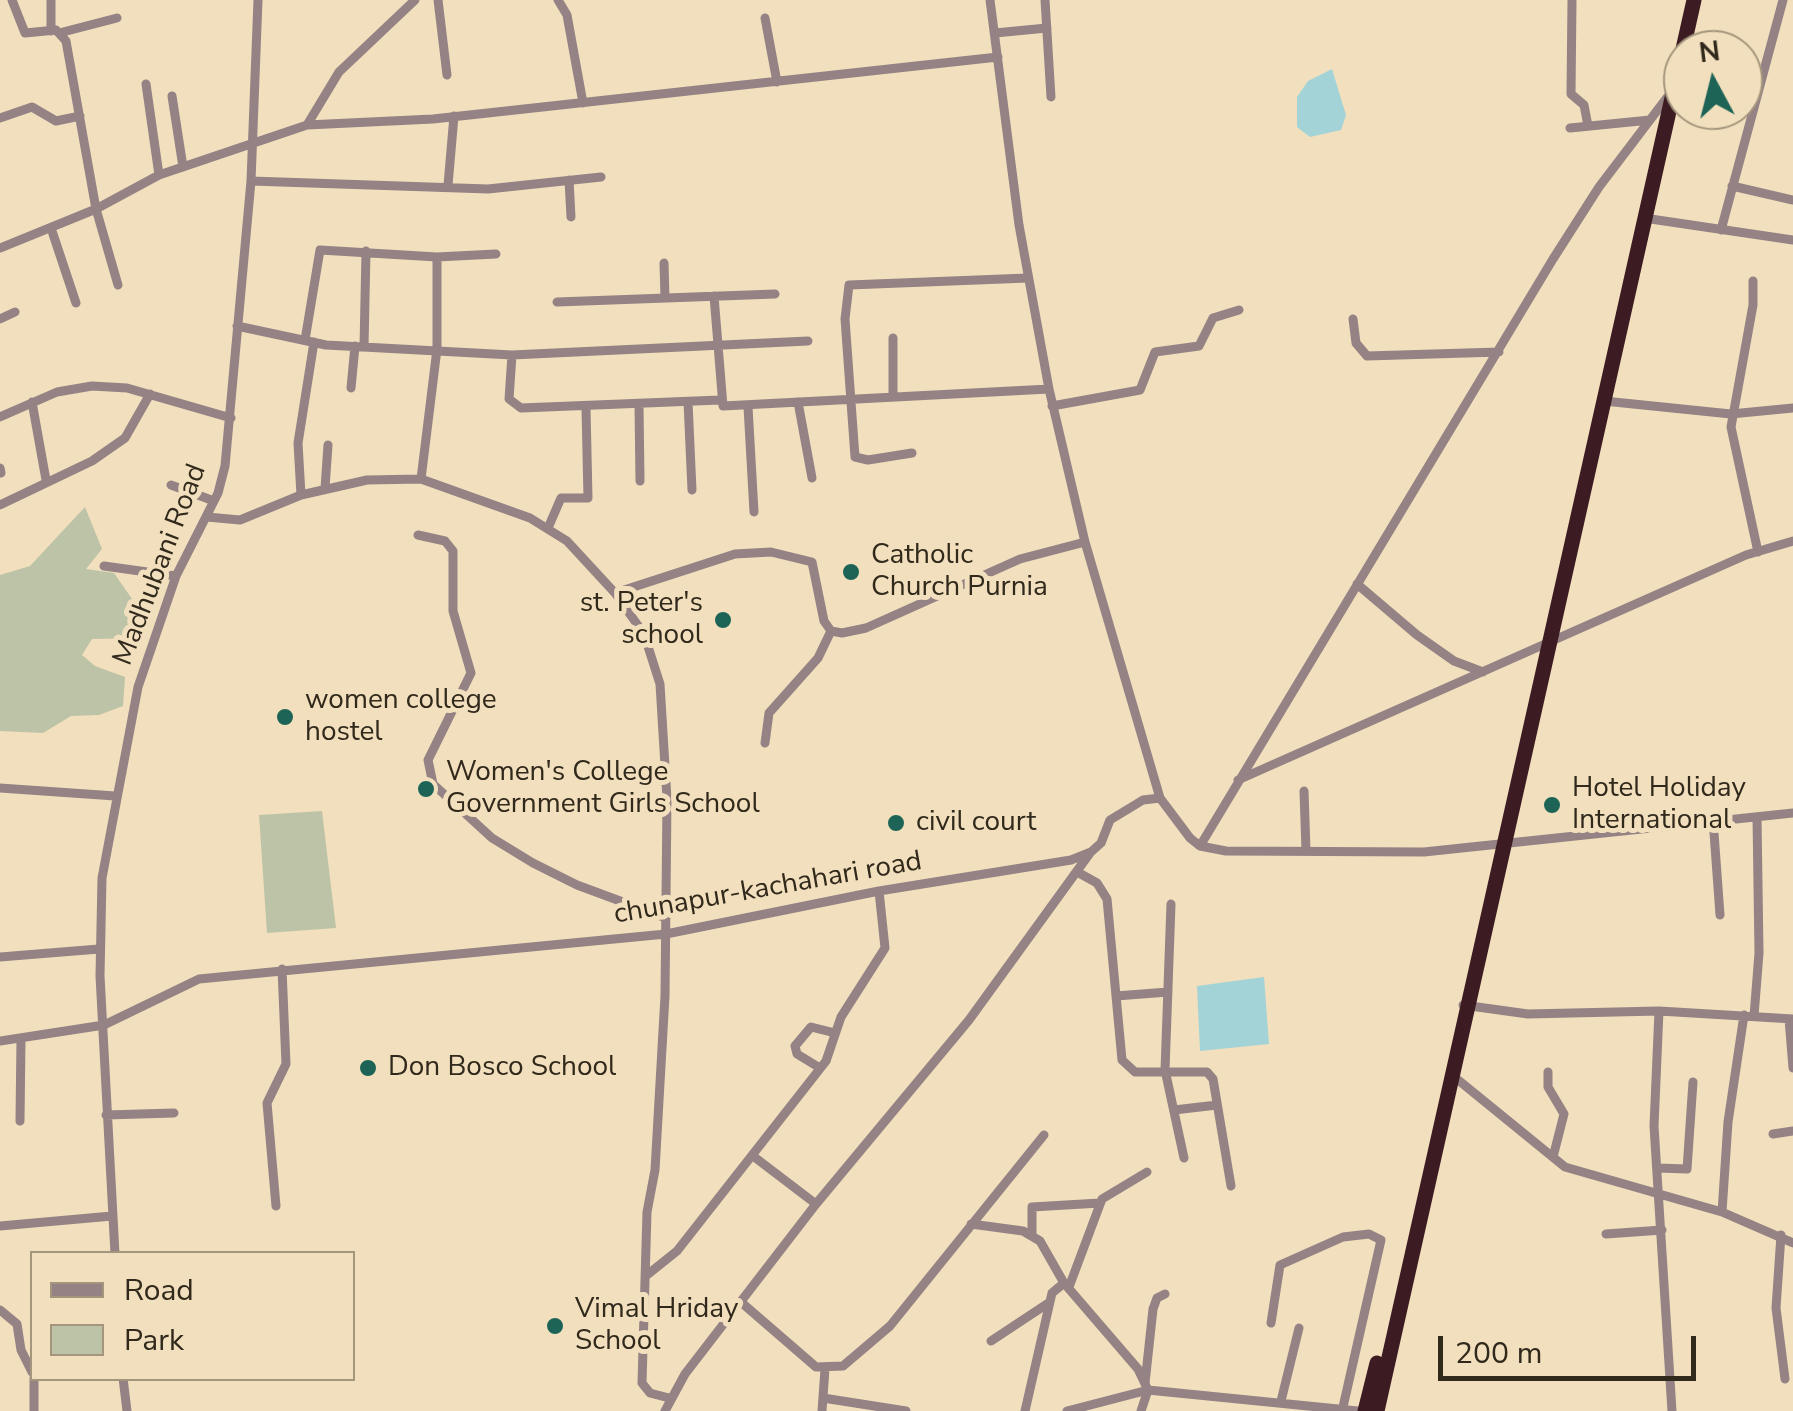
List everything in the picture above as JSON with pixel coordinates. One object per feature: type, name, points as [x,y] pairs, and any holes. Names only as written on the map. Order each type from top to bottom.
[{"type":"highway","points":[[1687,30],[1694,0]]},
{"type":"highway","points":[[1362,1411],[1465,1005],[1663,130]]},
{"type":"highway","points":[[1377,1411],[1449,1072]]},
{"type":"street","points":[[12,0],[25,33],[63,32],[117,18]]},
{"type":"street","points":[[51,0],[51,31]]},
{"type":"street","name":"Madhubani Road","points":[[115,1251],[99,948],[102,878],[138,687],[176,576],[214,501],[225,466],[254,143],[260,0]]},
{"type":"street","points":[[307,125],[339,72],[415,0]]},
{"type":"street","points":[[438,0],[447,75]]},
{"type":"street","points":[[558,0],[567,15],[584,103]]},
{"type":"street","points":[[990,0],[1028,278],[1052,406],[1085,542],[1160,798],[1190,838],[1200,846],[1424,852],[1793,813]]},
{"type":"street","points":[[1045,0],[1051,97]]},
{"type":"street","points":[[1572,0],[1571,94],[1584,105],[1588,126]]},
{"type":"street","points":[[1720,230],[1782,0]]},
{"type":"street","points":[[766,18],[777,82]]},
{"type":"street","points":[[994,33],[1047,28]]},
{"type":"street","points":[[63,32],[96,210],[118,285]]},
{"type":"street","points":[[0,248],[96,210],[159,174],[307,125],[454,116],[998,57]]},
{"type":"street","points":[[146,84],[159,174]]},
{"type":"street","points":[[172,96],[183,167]]},
{"type":"street","points":[[1200,846],[1236,780],[1599,187],[1663,103]]},
{"type":"street","points":[[0,118],[32,106],[56,121],[80,116]]},
{"type":"street","points":[[448,185],[454,116]]},
{"type":"street","points":[[1570,128],[1650,120]]},
{"type":"street","points":[[251,181],[488,189],[601,177]]},
{"type":"street","points":[[570,180],[572,217]]},
{"type":"street","points":[[1732,186],[1793,200]]},
{"type":"street","points":[[1644,218],[1793,240]]},
{"type":"street","points":[[51,228],[76,303]]},
{"type":"street","points":[[300,495],[298,443],[318,253],[324,248],[437,257],[496,254]]},
{"type":"street","points":[[351,388],[360,347],[366,251]]},
{"type":"street","points":[[421,479],[437,351],[437,257]]},
{"type":"street","points":[[664,263],[665,298]]},
{"type":"street","points":[[912,453],[868,460],[855,457],[845,319],[849,285],[1028,278]]},
{"type":"street","points":[[1753,281],[1747,343],[1732,414],[1740,482],[1758,552]]},
{"type":"street","points":[[557,302],[775,294]]},
{"type":"street","points":[[714,296],[723,406],[853,396],[1049,389]]},
{"type":"street","points":[[1052,406],[1140,390],[1155,352],[1199,346],[1213,318],[1239,310]]},
{"type":"street","points":[[0,319],[15,312]]},
{"type":"street","points":[[1353,319],[1356,343],[1367,356],[1499,352]]},
{"type":"street","points":[[237,326],[360,347],[512,354],[808,341]]},
{"type":"street","points":[[893,338],[893,396]]},
{"type":"street","points":[[512,354],[508,390],[513,405],[586,408],[720,400]]},
{"type":"street","points":[[0,417],[32,402],[92,386],[150,394],[231,418]]},
{"type":"street","points":[[0,505],[92,461],[125,438],[150,394]]},
{"type":"street","points":[[1601,400],[1732,414],[1793,408]]},
{"type":"street","points":[[32,402],[46,480]]},
{"type":"street","points":[[688,402],[692,490]]},
{"type":"street","points":[[798,402],[812,478]]},
{"type":"street","points":[[639,405],[640,481]]},
{"type":"street","points":[[748,407],[754,512]]},
{"type":"street","points":[[548,528],[561,498],[588,498],[586,408]]},
{"type":"street","points":[[325,488],[328,445]]},
{"type":"street","points":[[206,518],[240,520],[300,495],[367,480],[421,479],[548,528],[567,540],[616,593],[644,634],[660,684],[667,799],[666,934],[656,1170],[647,1212],[642,1382],[650,1393],[670,1398]]},
{"type":"street","points":[[170,485],[214,501]]},
{"type":"street","points":[[418,535],[445,541],[454,551],[453,612],[471,673],[428,760],[434,784],[492,838],[533,862],[577,885],[666,918]]},
{"type":"street","points":[[1236,780],[1483,672],[1548,638],[1793,541]]},
{"type":"street","points":[[831,631],[854,632],[1020,558],[1085,542]]},
{"type":"street","points":[[616,593],[735,554],[771,552],[812,562],[824,621],[831,631]]},
{"type":"street","points":[[104,566],[176,576]]},
{"type":"street","points":[[1358,584],[1417,635],[1454,661],[1483,672]]},
{"type":"street","points":[[765,744],[769,713],[818,658],[831,631]]},
{"type":"street","points":[[0,788],[115,796]]},
{"type":"street","points":[[1304,791],[1306,851]]},
{"type":"street","points":[[665,1411],[670,1398],[816,1204],[969,1020],[1100,843],[1110,820],[1124,808],[1160,798]]},
{"type":"street","points":[[1722,1212],[1728,1122],[1759,953],[1757,817]]},
{"type":"street","points":[[1713,819],[1720,915]]},
{"type":"street","name":"chunapur-kachahari road","points":[[0,1041],[104,1025],[200,979],[666,934],[1071,860],[1091,852]]},
{"type":"street","points":[[1079,872],[1096,883],[1107,899],[1126,1068],[1135,1072],[1207,1072],[1231,1186]]},
{"type":"street","points":[[647,1275],[677,1251],[820,1068],[848,1003],[876,968],[885,948],[880,892]]},
{"type":"street","points":[[1171,904],[1166,1070],[1184,1158]]},
{"type":"street","points":[[0,956],[99,948]]},
{"type":"street","points":[[276,1206],[268,1102],[286,1064],[282,969]]},
{"type":"street","points":[[1116,996],[1168,992]]},
{"type":"street","points":[[1465,1005],[1528,1014],[1659,1010],[1791,1019],[1793,1068]]},
{"type":"street","points":[[1659,1010],[1654,1126],[1672,1411]]},
{"type":"street","points":[[820,1068],[797,1054],[795,1046],[811,1027],[835,1033]]},
{"type":"street","points":[[20,1121],[21,1038]]},
{"type":"street","points":[[1449,1072],[1577,1173],[1722,1212],[1793,1243]]},
{"type":"street","points":[[1548,1072],[1548,1087],[1564,1114],[1553,1157]]},
{"type":"street","points":[[1658,1168],[1687,1169],[1694,1082]]},
{"type":"street","points":[[1174,1110],[1217,1105]]},
{"type":"street","points":[[106,1115],[174,1113]]},
{"type":"street","points":[[1773,1134],[1793,1131]]},
{"type":"street","points":[[742,1303],[816,1367],[825,1369],[853,1360],[890,1326],[1044,1135]]},
{"type":"street","points":[[753,1156],[816,1204]]},
{"type":"street","points":[[1025,1411],[1054,1289],[1066,1285],[1100,1203],[1114,1188],[1146,1172]]},
{"type":"street","points":[[1032,1235],[1032,1207],[1100,1203]]},
{"type":"street","points":[[0,1226],[112,1216]]},
{"type":"street","points":[[972,1224],[1032,1235],[1040,1241],[1066,1285],[1147,1386]]},
{"type":"street","points":[[1606,1234],[1662,1230]]},
{"type":"street","points":[[1271,1323],[1280,1264],[1343,1237],[1368,1234],[1380,1240],[1343,1407]]},
{"type":"street","points":[[1781,1235],[1776,1308],[1784,1379]]},
{"type":"street","points":[[1141,1411],[1147,1386],[1153,1309],[1157,1298],[1165,1294]]},
{"type":"street","points":[[991,1341],[1050,1302]]},
{"type":"street","points":[[0,1310],[16,1324],[30,1369]]},
{"type":"street","points":[[1281,1401],[1300,1328]]},
{"type":"street","points":[[822,1411],[825,1369]]},
{"type":"street","points":[[33,1381],[34,1411]]},
{"type":"street","points":[[123,1381],[127,1411]]},
{"type":"street","points":[[1066,1411],[1147,1386],[1362,1411]]},
{"type":"street","points":[[822,1398],[906,1411]]},
{"type":"green space","points":[[85,507],[102,549],[86,569],[114,573],[139,609],[146,638],[92,639],[82,655],[95,666],[125,677],[123,706],[99,715],[71,716],[43,733],[0,731],[0,575],[30,566]]},
{"type":"green space","points":[[322,811],[336,928],[267,933],[259,815]]},
{"type":"water","points":[[1332,69],[1346,115],[1341,130],[1310,137],[1297,127],[1297,97],[1308,81]]},
{"type":"water","points":[[1264,977],[1269,1044],[1200,1051],[1197,986]]},
{"type":"place","name":"Catholic Church Purnia","points":[[851,572]]},
{"type":"place","name":"st. Peter's school","points":[[723,620]]},
{"type":"place","name":"women college hostel","points":[[285,717]]},
{"type":"place","name":"Women's College Government Girls School","points":[[426,789]]},
{"type":"place","name":"Hotel Holiday International","points":[[1552,805]]},
{"type":"place","name":"civil court","points":[[896,823]]},
{"type":"place","name":"Don Bosco School","points":[[368,1068]]},
{"type":"place","name":"Vimal Hriday School","points":[[555,1326]]}]
